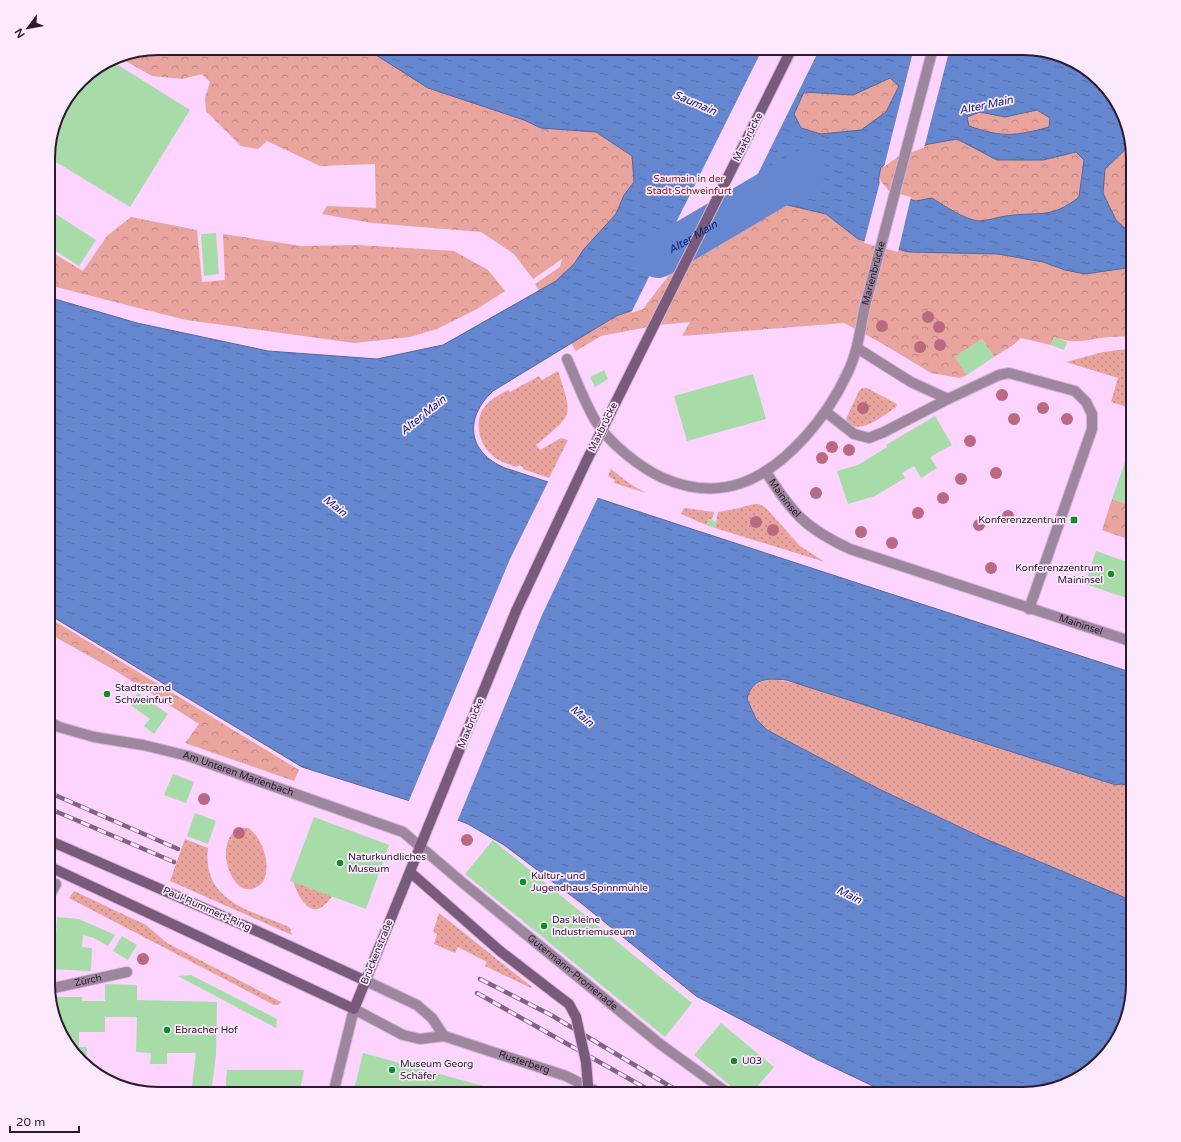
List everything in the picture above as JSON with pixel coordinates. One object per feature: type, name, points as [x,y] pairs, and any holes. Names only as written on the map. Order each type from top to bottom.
[{"type":"main road","name":"Maxbrücke","points":[[434,815],[516,611],[543,552],[789,55]]},
{"type":"main road","name":"Brückenstraße","points":[[354,1009],[434,815]]},
{"type":"main road","name":"Paul-Rummert-Ring","points":[[55,843],[259,932],[366,981]]},
{"type":"main road","points":[[55,869],[354,1009]]},
{"type":"main road","points":[[410,872],[500,951],[569,1004],[576,1017],[586,1062],[588,1086]]},
{"type":"street","name":"Marienbrücke","points":[[766,472],[781,461],[794,448],[826,412],[848,374],[931,55]]},
{"type":"street","points":[[856,348],[911,382],[948,399]]},
{"type":"street","name":"Maininsel","points":[[567,359],[595,420],[619,448],[654,474],[677,484],[704,490],[728,488],[748,482],[766,472],[782,497],[802,521],[824,537],[850,549],[1126,640]]},
{"type":"street","points":[[826,412],[854,434],[869,438],[999,375],[1009,373],[1075,391],[1086,402],[1092,414],[1092,429],[1029,608]]},
{"type":"street","name":"Am Unteren Marienbach","points":[[55,725],[94,737],[143,745],[188,756],[404,832],[421,845]]},
{"type":"street","name":"Gutermann-Promenade","points":[[421,845],[462,883],[648,1034],[720,1087]]},
{"type":"street","name":"Zürch","points":[[55,988],[127,972]]},
{"type":"street","points":[[366,981],[417,1005],[432,1018],[444,1036]]},
{"type":"street","name":"Rusterberg","points":[[354,1009],[403,1035],[420,1039],[444,1036],[566,1076],[588,1086]]},
{"type":"street","name":"Brückenstraße","points":[[335,1087],[354,1009]]},
{"type":"green space","name":"Saumain in der Stadt Schweinfurt","points":[[151,55],[1030,55],[1050,59],[1080,72],[1096,85],[1109,101],[1118,119],[1124,138],[1126,151],[1126,336],[1078,341],[1067,341],[1054,337],[1051,345],[1021,338],[1012,346],[994,357],[982,339],[955,357],[967,375],[960,378],[931,373],[883,344],[844,323],[682,336],[690,322],[658,325],[601,336],[576,351],[535,284],[560,267],[562,259],[533,279],[514,254],[481,232],[372,223],[322,214],[327,206],[376,208],[375,164],[320,166],[267,141],[258,149],[241,146],[206,111],[205,98],[210,82],[202,74],[182,79],[152,76],[124,60]]},
{"type":"green space","points":[[131,217],[197,230],[202,282],[225,280],[223,234],[301,246],[358,245],[454,251],[488,270],[505,291],[477,309],[437,329],[410,337],[354,343],[186,320],[55,287],[55,254],[83,271],[107,236]]},
{"type":"green space","points":[[1126,349],[1126,407],[1111,402],[1118,378],[1066,362],[1103,352]]},
{"type":"green space","points":[[558,371],[568,407],[567,414],[558,427],[536,445],[540,450],[561,438],[568,440],[549,478],[523,469],[523,467],[519,465],[517,467],[504,463],[491,455],[480,437],[479,423],[483,409],[494,398],[508,390],[510,392],[539,376],[542,380]]},
{"type":"green space","points":[[862,388],[867,388],[897,404],[896,407],[878,420],[870,424],[856,427],[851,425],[846,419],[859,391]]},
{"type":"green space","points":[[611,469],[630,484],[646,493],[614,483],[615,480],[608,476]]},
{"type":"green space","points":[[1112,499],[1126,504],[1126,539],[1102,530]]},
{"type":"green space","points":[[759,504],[766,508],[800,546],[825,562],[715,528],[718,512]]},
{"type":"green space","points":[[684,508],[714,512],[712,520],[709,519],[706,525],[681,514]]},
{"type":"green space","points":[[55,621],[299,770],[294,781],[185,743],[199,724],[116,671],[55,637]]},
{"type":"green space","points":[[775,679],[807,686],[1116,785],[1126,785],[1126,898],[981,837],[879,789],[767,730],[756,719],[747,699],[751,689],[754,686],[765,681]]},
{"type":"green space","points":[[239,828],[249,828],[252,831],[260,842],[265,856],[265,877],[262,883],[257,887],[250,889],[238,885],[230,873],[226,859],[226,849],[229,838]]},
{"type":"green space","points":[[185,839],[208,848],[208,866],[212,880],[220,891],[243,908],[287,926],[290,928],[292,935],[170,881]]},
{"type":"green space","points":[[293,881],[332,896],[319,908],[314,909],[308,907],[300,896]]},
{"type":"green space","points":[[74,891],[146,925],[167,943],[281,1002],[278,1005],[274,1005],[69,898]]},
{"type":"green space","points":[[439,913],[532,987],[531,988],[485,966],[487,962],[458,947],[455,953],[434,944],[437,934],[433,932]]},
{"type":"water","points":[[376,55],[1030,55],[1062,63],[1080,72],[1096,85],[1109,101],[1118,119],[1126,149],[1105,169],[1103,193],[1116,220],[1126,229],[1126,268],[1085,274],[1065,270],[1043,262],[998,254],[909,252],[858,239],[826,214],[762,199],[735,203],[700,231],[642,307],[616,316],[493,391],[477,412],[474,423],[474,434],[477,444],[483,453],[492,461],[505,468],[1126,671],[1126,785],[1116,785],[786,680],[773,679],[761,681],[757,683],[749,692],[747,699],[756,719],[767,730],[879,789],[981,837],[1126,898],[1126,991],[1121,1017],[1105,1047],[1096,1057],[1080,1070],[1062,1079],[1043,1085],[1030,1087],[875,1087],[818,1060],[696,996],[581,903],[504,845],[468,824],[407,800],[302,767],[55,618],[55,299],[137,323],[268,351],[377,359],[443,345],[556,281],[574,264],[584,249],[616,214],[624,195],[634,182],[632,156],[596,132],[541,128],[524,120],[428,88]],"holes":[[[890,78],[899,86],[886,112],[861,130],[821,134],[801,128],[794,114],[804,92],[853,95]],[[1037,110],[1050,118],[1049,127],[1018,134],[1001,134],[981,130],[969,126],[967,117],[980,112],[1005,117]],[[957,139],[997,160],[1043,160],[1076,152],[1084,160],[1079,197],[1069,204],[1052,212],[1006,216],[979,221],[967,218],[932,198],[916,201],[887,193],[878,181],[881,167],[898,154],[929,144]]]},
{"type":"pier","points":[[760,55],[817,55],[743,204],[735,204],[702,232],[643,309],[631,313]]},
{"type":"pier","points":[[912,55],[948,55],[924,148],[899,156],[884,167]]},
{"type":"pier","points":[[880,180],[889,191],[911,197],[898,252],[864,243]]},
{"type":"pier","points":[[549,480],[598,497],[542,615],[457,822],[408,803],[510,559]]},
{"type":"building","points":[[117,64],[190,110],[130,207],[55,161],[55,151],[59,131],[72,101],[85,85],[95,76]]},
{"type":"building","points":[[55,214],[96,240],[79,266],[55,251]]},
{"type":"building","points":[[216,233],[219,274],[204,276],[201,234]]},
{"type":"building","points":[[1054,337],[1067,342],[1064,350],[1051,345]]},
{"type":"building","points":[[982,339],[994,357],[967,375],[955,357]]},
{"type":"building","points":[[604,370],[608,379],[595,387],[590,377]]},
{"type":"building","points":[[753,374],[766,419],[687,441],[674,396]]},
{"type":"building","points":[[935,416],[952,445],[930,457],[937,468],[921,478],[914,466],[902,473],[905,478],[875,496],[848,504],[837,471],[858,465],[887,447],[886,445]]},
{"type":"building","points":[[1126,459],[1126,504],[1112,499]]},
{"type":"building","points":[[709,519],[717,522],[715,528],[706,525]]},
{"type":"building","name":"Konferenzzentrum Maininsel","points":[[1096,551],[1126,562],[1126,598],[1085,584]]},
{"type":"building","points":[[138,693],[168,714],[154,734],[144,726],[150,719],[129,704]]},
{"type":"building","points":[[173,774],[194,782],[186,803],[164,795]]},
{"type":"building","points":[[195,813],[216,821],[208,844],[187,836]]},
{"type":"building","name":"Naturkundliches Museum","points":[[314,817],[389,845],[366,909],[290,881]]},
{"type":"building","points":[[493,840],[692,1003],[665,1037],[465,874]]},
{"type":"building","points":[[57,917],[79,919],[115,935],[108,946],[94,938],[83,935],[82,947],[92,948],[91,971],[55,969]]},
{"type":"building","points":[[122,936],[137,945],[128,960],[113,951]]},
{"type":"building","points":[[191,975],[277,1019],[276,1028],[178,976]]},
{"type":"building","points":[[105,984],[137,985],[137,1000],[217,1002],[216,1054],[212,1087],[192,1087],[196,1053],[167,1053],[167,1064],[150,1064],[151,1053],[136,1052],[137,1017],[105,1017],[105,1032],[79,1032],[79,1047],[87,1047],[86,1058],[72,1041],[63,1023],[56,997],[82,997],[82,1001],[105,1001]]},
{"type":"building","name":"U03","points":[[721,1023],[774,1067],[757,1087],[732,1087],[694,1055]]},
{"type":"building","name":"Museum Georg Schäfer","points":[[363,1053],[487,1087],[355,1087]]},
{"type":"building","points":[[227,1070],[304,1070],[300,1087],[226,1087]]},
{"type":"waterway","name":"Alter Main","points":[[658,257],[804,171]]},
{"type":"railway","points":[[55,795],[178,849]]},
{"type":"railway","points":[[55,811],[174,862]]},
{"type":"railway","points":[[480,979],[551,1015],[671,1087]]},
{"type":"railway","points":[[477,993],[644,1087]]},
{"type":"place","name":"Konferenzzentrum","points":[[1074,520]]},
{"type":"place","name":"Konferenzzentrum Maininsel","points":[[1111,574]]},
{"type":"place","name":"Stadtstrand Schweinfurt","points":[[107,694]]},
{"type":"place","name":"Naturkundliches Museum","points":[[340,863]]},
{"type":"place","name":"Kultur- und Jugendhaus Spinnmühle","points":[[523,882]]},
{"type":"place","name":"Das kleine Industriemuseum","points":[[544,926]]},
{"type":"place","name":"Ebracher Hof","points":[[167,1030]]},
{"type":"place","name":"U03","points":[[734,1061]]},
{"type":"place","name":"Museum Georg Schäfer","points":[[392,1070]]},
{"type":"water label","name":"Saumain","points":[[695,103]]},
{"type":"water label","name":"Main","points":[[335,506]]},
{"type":"water label","name":"Main","points":[[582,716]]},
{"type":"water label","name":"Main","points":[[849,895]]}]
